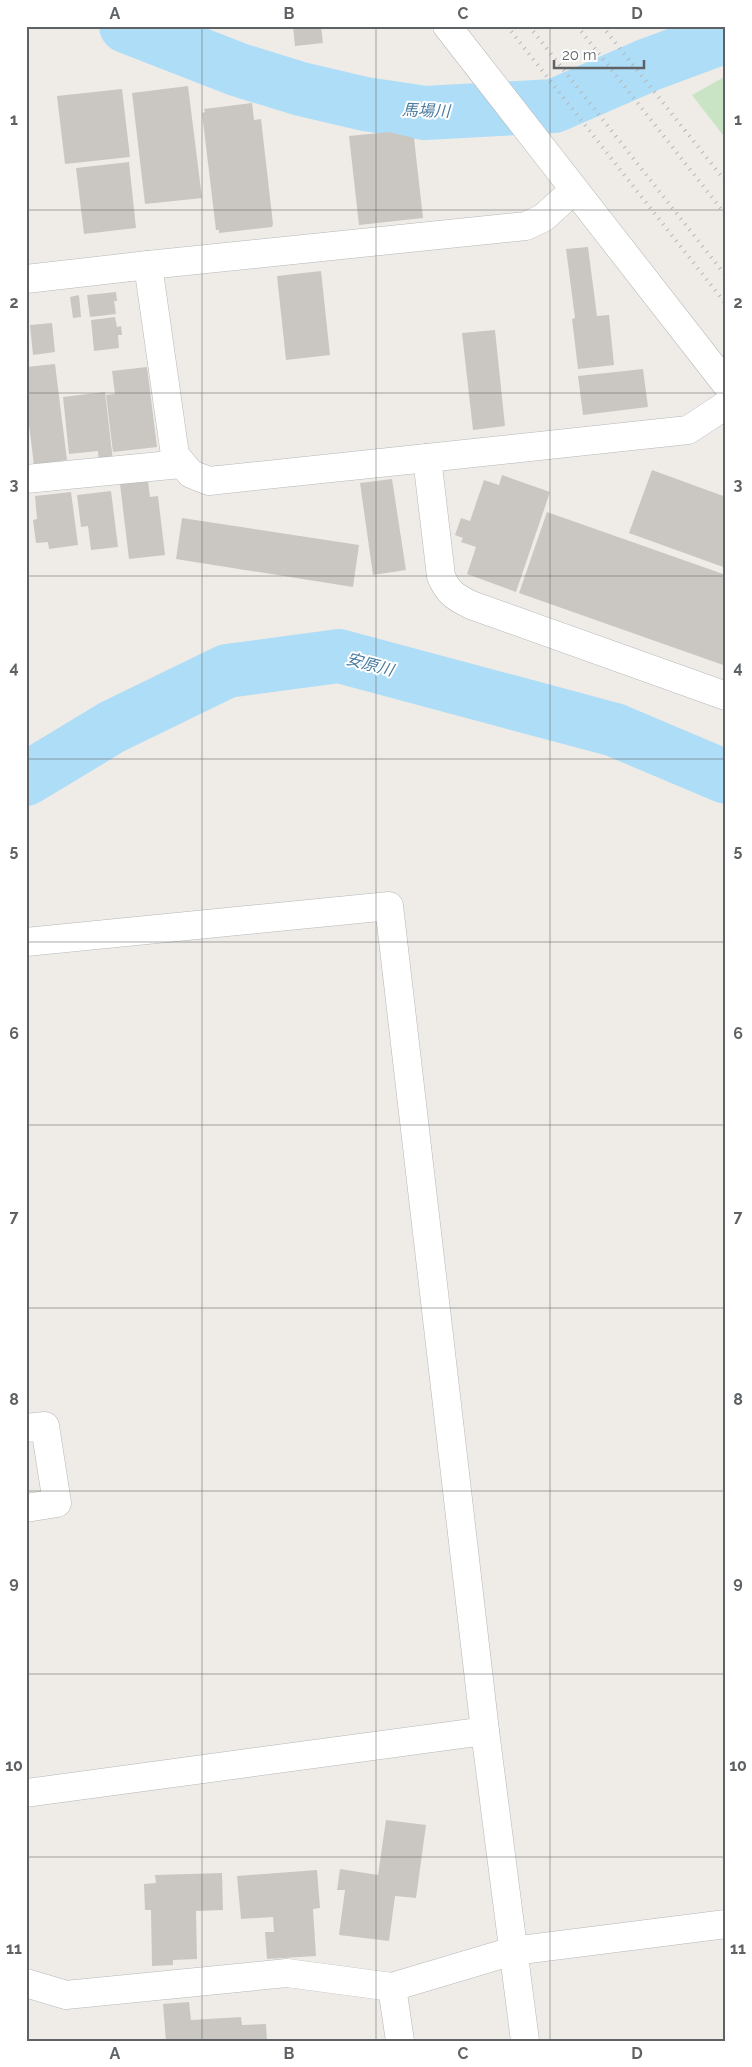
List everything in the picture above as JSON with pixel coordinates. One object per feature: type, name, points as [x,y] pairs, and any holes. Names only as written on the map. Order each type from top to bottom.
[{"type":"street","points":[[447,26],[726,384]]},
{"type":"street","points":[[26,280],[148,265],[526,226],[544,218],[574,190]]},
{"type":"street","points":[[148,265],[175,455],[191,474],[209,481],[688,430],[726,405]]},
{"type":"street","points":[[427,458],[441,576],[446,588],[458,598],[480,608],[726,696]]},
{"type":"street","points":[[26,479],[182,464]]},
{"type":"street","points":[[26,942],[390,906],[485,1731],[525,2041]]},
{"type":"street","points":[[26,1428],[45,1426],[57,1503],[26,1508]]},
{"type":"street","points":[[26,1793],[485,1731]]},
{"type":"street","points":[[26,1983],[66,1995],[286,1973],[392,1988],[513,1951],[726,1924]]},
{"type":"street","points":[[392,1988],[400,2041]]},
{"type":"green space","points":[[726,76],[726,139],[692,95]]},
{"type":"building","points":[[293,26],[321,26],[323,43],[295,46]]},
{"type":"building","points":[[188,86],[202,198],[145,204],[132,93]]},
{"type":"building","points":[[122,89],[130,157],[65,164],[57,96]]},
{"type":"building","points":[[252,103],[254,120],[261,119],[273,224],[272,227],[219,233],[219,230],[216,230],[202,113],[205,112],[204,109]]},
{"type":"building","points":[[389,132],[414,138],[423,218],[359,225],[349,136]]},
{"type":"building","points":[[129,162],[136,228],[84,234],[76,168]]},
{"type":"building","points":[[588,247],[597,316],[609,315],[614,365],[578,369],[572,319],[575,318],[566,249]]},
{"type":"building","points":[[321,271],[330,355],[286,360],[277,276]]},
{"type":"building","points":[[116,292],[117,301],[114,301],[116,314],[90,317],[87,295]]},
{"type":"building","points":[[79,295],[81,317],[73,318],[70,297]]},
{"type":"building","points":[[115,317],[117,327],[121,326],[122,335],[118,335],[119,348],[94,351],[91,320]]},
{"type":"building","points":[[52,323],[55,352],[33,355],[30,325]]},
{"type":"building","points":[[495,330],[505,426],[473,430],[462,333]]},
{"type":"building","points":[[55,364],[67,460],[34,465],[26,401],[26,367]]},
{"type":"building","points":[[147,367],[157,447],[113,452],[106,395],[115,394],[112,371]]},
{"type":"building","points":[[643,369],[648,407],[583,415],[578,376]]},
{"type":"building","points":[[105,392],[113,461],[99,463],[98,451],[69,454],[63,397]]},
{"type":"building","points":[[652,470],[726,497],[726,568],[629,533]]},
{"type":"building","points":[[502,475],[550,492],[516,592],[467,574],[476,547],[461,542],[463,538],[455,535],[461,518],[470,521],[484,480],[499,485]]},
{"type":"building","points":[[392,479],[406,570],[373,575],[360,483]]},
{"type":"building","points":[[148,481],[150,497],[158,496],[165,555],[129,559],[120,484]]},
{"type":"building","points":[[111,491],[118,547],[91,550],[88,526],[81,527],[77,495]]},
{"type":"building","points":[[71,492],[78,545],[49,549],[48,542],[36,543],[33,520],[37,519],[35,496]]},
{"type":"building","points":[[547,512],[726,575],[726,666],[519,593]]},
{"type":"building","points":[[182,518],[359,545],[353,587],[176,559]]},
{"type":"building","points":[[386,1820],[426,1825],[416,1898],[395,1896],[389,1941],[339,1935],[345,1890],[337,1890],[340,1869],[378,1875]]},
{"type":"building","points":[[317,1870],[320,1908],[313,1909],[316,1956],[267,1959],[265,1932],[274,1932],[273,1917],[241,1919],[237,1876]]},
{"type":"building","points":[[222,1873],[223,1910],[196,1911],[197,1959],[173,1960],[173,1965],[152,1966],[151,1910],[145,1910],[144,1884],[156,1883],[155,1875]]},
{"type":"building","points":[[189,2002],[191,2020],[241,2017],[242,2025],[266,2024],[267,2041],[166,2041],[163,2004]]},
{"type":"waterway","name":"馬場川","points":[[126,26],[239,70],[301,89],[365,104],[425,113],[554,106],[648,65],[726,36]]},
{"type":"waterway","name":"安原川","points":[[26,779],[112,727],[227,671],[339,656],[615,730],[726,777]]},
{"type":"railway","points":[[507,26],[726,304]]},
{"type":"railway","points":[[529,26],[726,276]]},
{"type":"railway","points":[[577,26],[726,215]]},
{"type":"railway","points":[[602,26],[726,182]]}]
